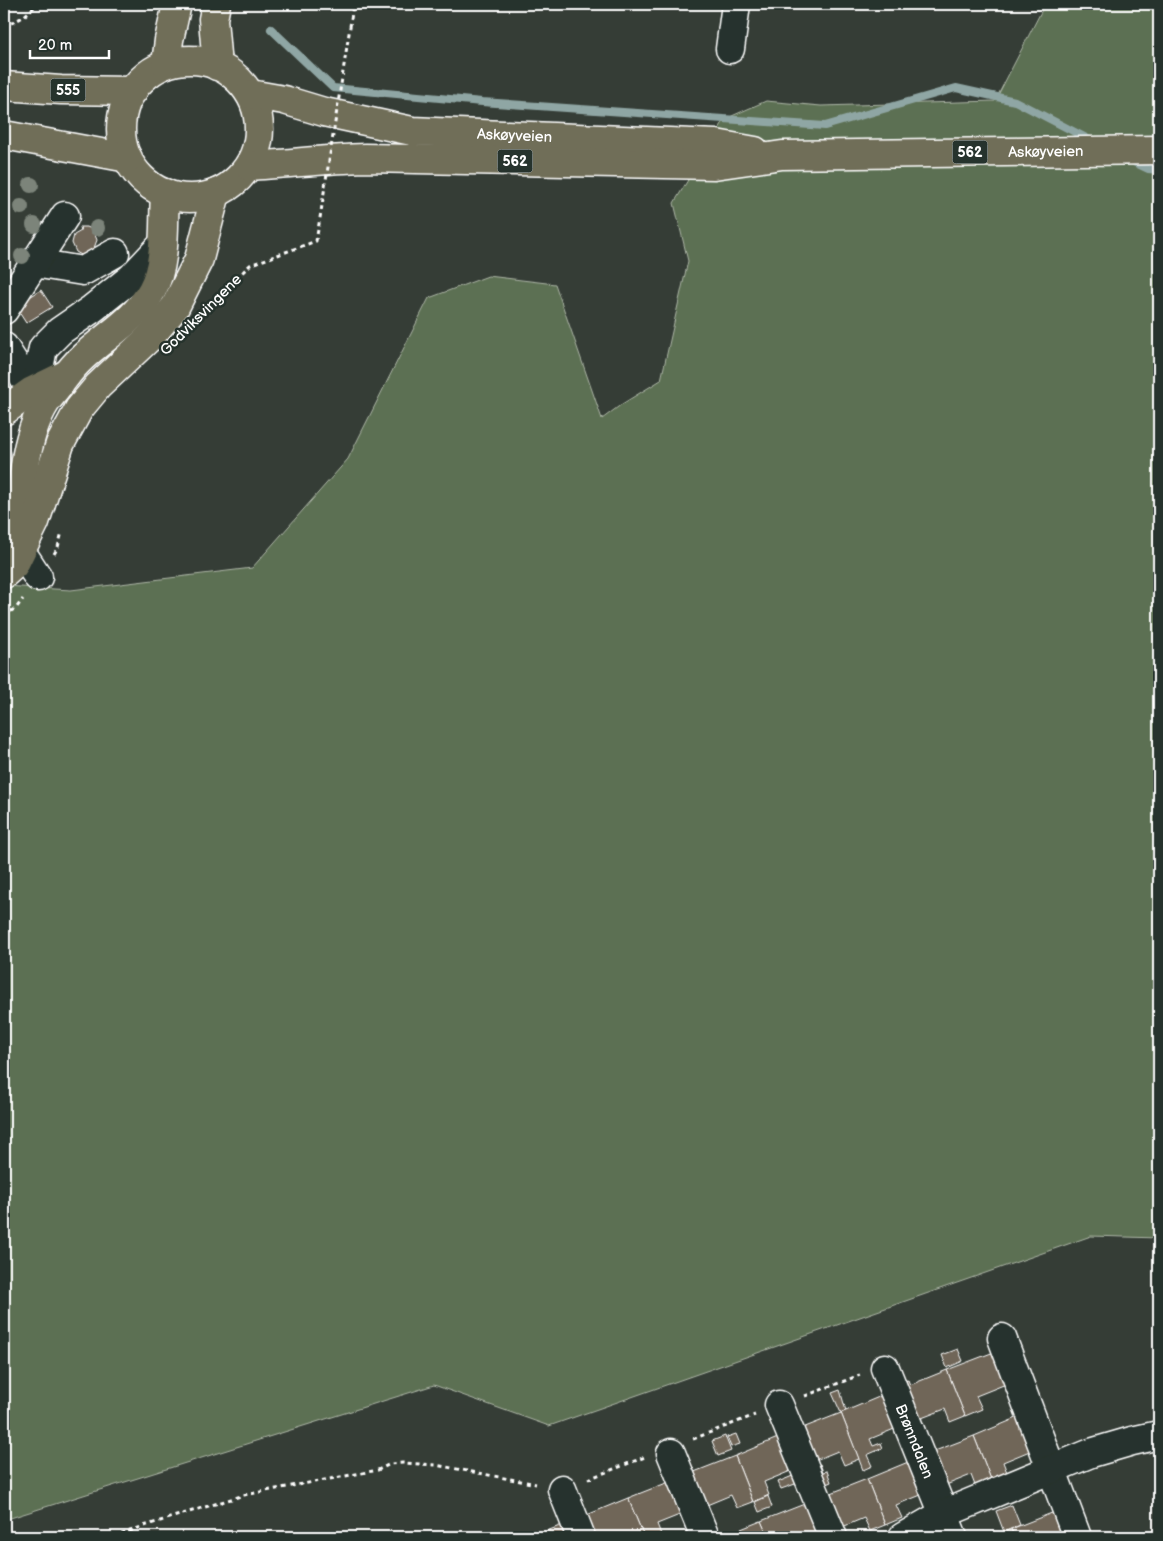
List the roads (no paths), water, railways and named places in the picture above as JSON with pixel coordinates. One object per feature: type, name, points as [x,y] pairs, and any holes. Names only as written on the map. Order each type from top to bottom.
[{"type":"main road","points":[[166,64],[177,4]]},
{"type":"main road","points":[[216,4],[213,19],[218,66]]},
{"type":"main road","points":[[192,60],[205,61],[218,66],[230,72],[241,82],[250,94],[256,107],[259,130],[255,152],[249,166],[240,177],[216,193],[190,198],[164,193],[149,184],[137,172],[128,158],[122,141],[125,107],[133,91],[142,80],[166,64],[192,60]]},
{"type":"main road","name":"555","points":[[4,86],[61,90],[133,91]]},
{"type":"main road","name":"Askøyveien","points":[[250,94],[284,100],[324,112],[412,131],[716,144],[782,155]]},
{"type":"main road","points":[[4,135],[128,158]]},
{"type":"main road","name":"Askøyveien","points":[[249,166],[320,159],[365,158],[714,165],[782,155],[1159,150]]},
{"type":"main road","points":[[10,549],[21,505],[27,455],[34,426],[46,403],[67,374],[82,358],[134,316],[152,289],[161,264],[164,193]]},
{"type":"main road","name":"Godviksvingene","points":[[4,574],[14,565],[10,549],[35,522],[60,444],[80,409],[98,386],[150,337],[176,307],[199,259],[216,193]]},
{"type":"main road","points":[[4,411],[33,391],[67,374]]},
{"type":"street","points":[[730,49],[736,4]]},
{"type":"street","points":[[4,310],[65,216]]},
{"type":"street","points":[[33,391],[43,348],[60,331],[92,310],[131,278],[162,245]]},
{"type":"street","points":[[34,263],[83,271],[115,253]]},
{"type":"street","points":[[4,347],[33,391]]},
{"type":"street","points":[[67,374],[80,394],[80,409]]},
{"type":"street","points":[[10,549],[38,578]]},
{"type":"street","points":[[1002,1338],[1077,1537]]},
{"type":"street","name":"Brønndalen","points":[[885,1368],[948,1526]]},
{"type":"street","points":[[780,1406],[833,1537]]},
{"type":"street","points":[[903,1537],[948,1526],[1051,1471],[1091,1452],[1158,1439]]},
{"type":"street","points":[[670,1450],[705,1537]]},
{"type":"street","points":[[562,1489],[581,1537]]},
{"type":"waterway","points":[[271,29],[333,88],[482,102],[825,126],[956,88],[1015,101],[1094,142]]},
{"type":"waterway","points":[[1129,160],[1148,169],[1159,170]]}]
